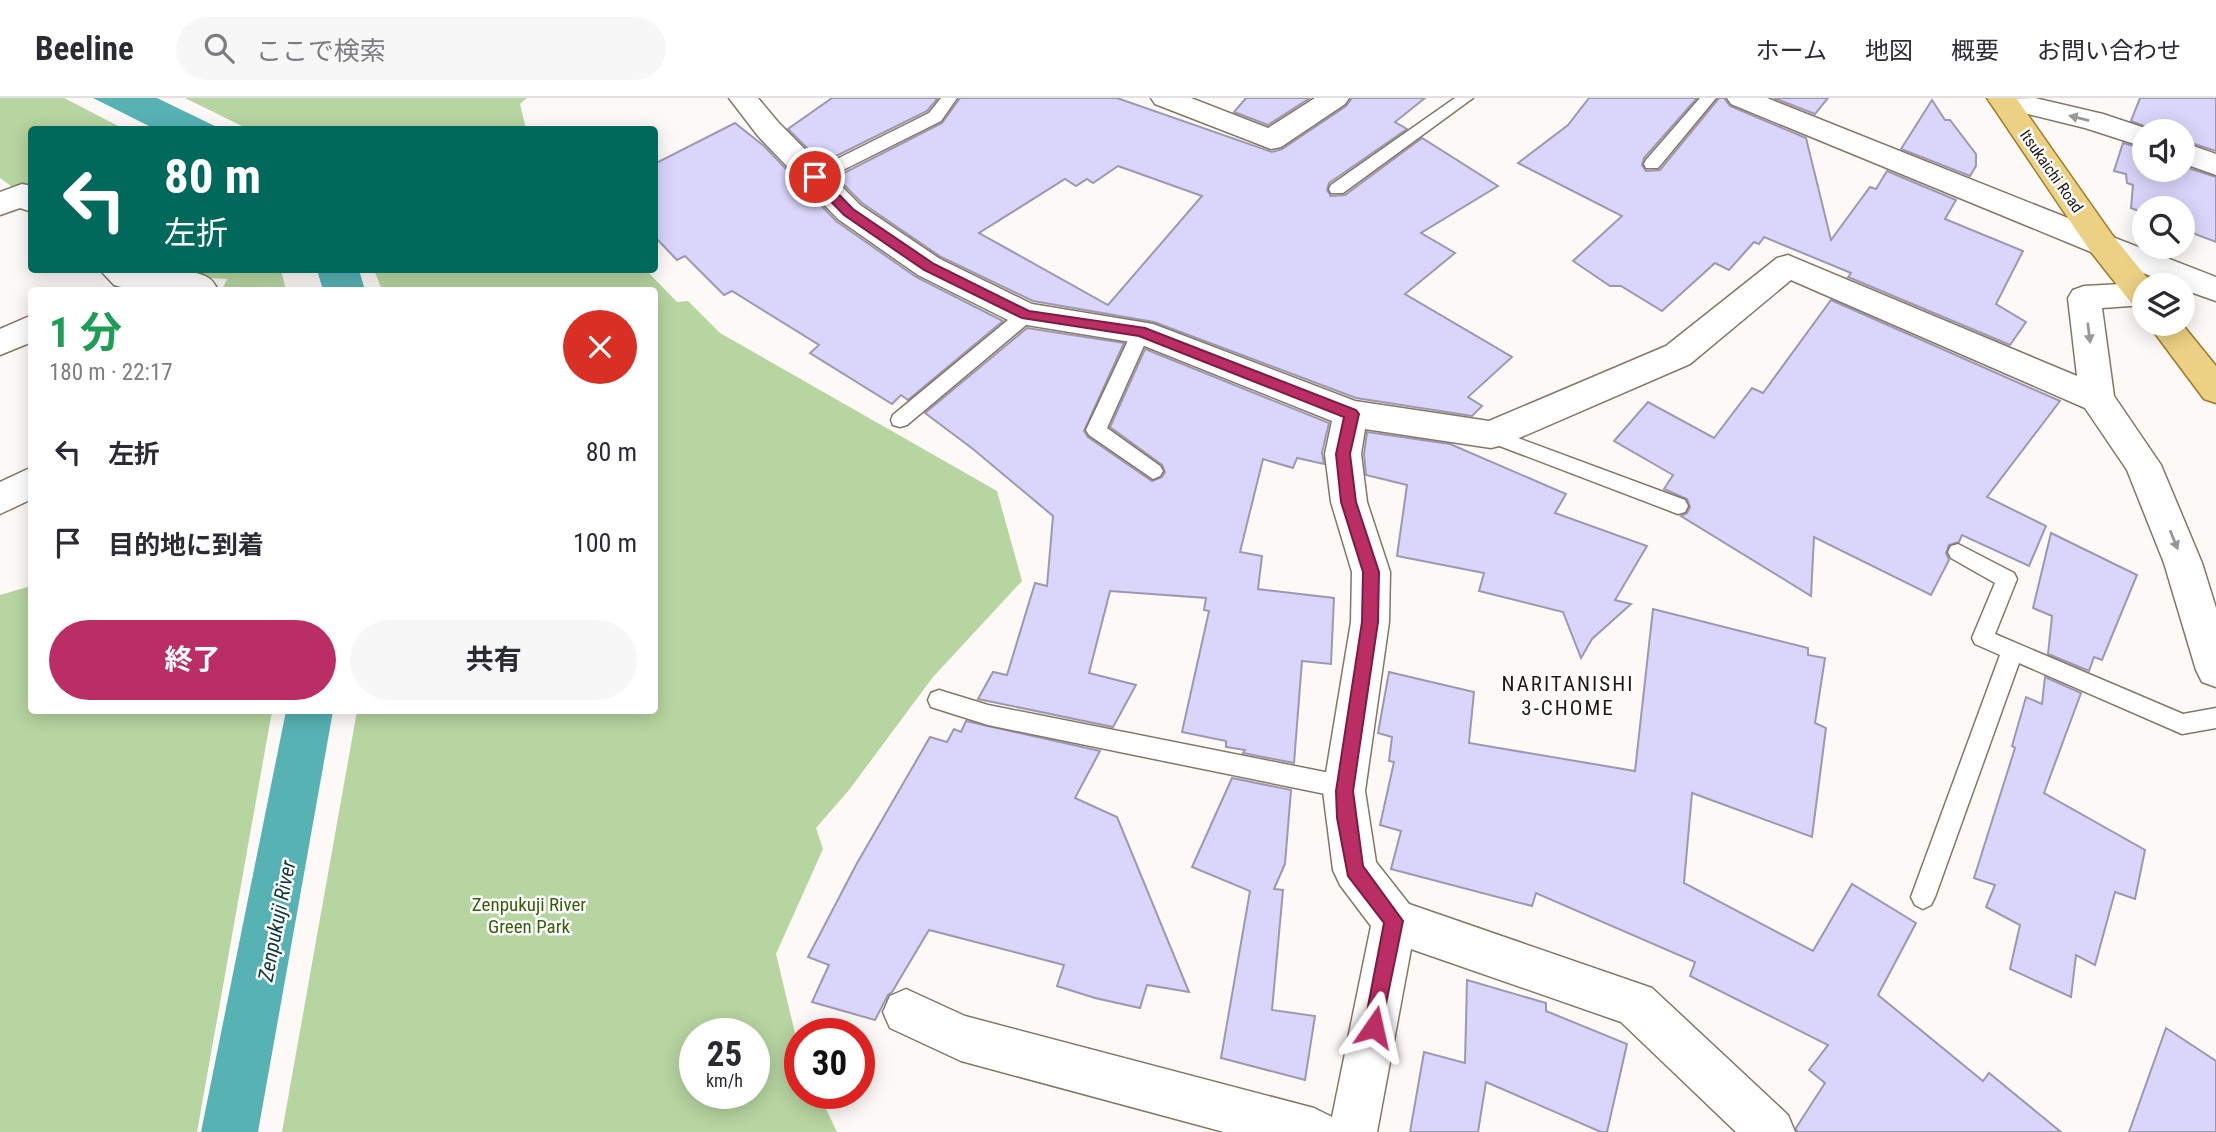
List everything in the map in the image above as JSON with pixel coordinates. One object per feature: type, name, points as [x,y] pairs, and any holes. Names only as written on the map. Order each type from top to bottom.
[{"type":"main road","name":"Itsukaichi Road","points":[[2002,99],[2102,244],[2132,282]]},
{"type":"main road","points":[[2173,336],[2216,390]]},
{"type":"street","points":[[743,98],[768,129],[849,212],[929,267],[1026,315],[1141,332],[1351,414],[1491,435],[1678,355],[1788,266],[2097,399]]},
{"type":"street","points":[[1165,98],[1270,139],[1335,98]]},
{"type":"street","points":[[1741,98],[2216,290]]},
{"type":"street","points":[[2002,99],[2093,121],[2132,134]]},
{"type":"street","points":[[2195,157],[2216,166]]},
{"type":"street","points":[[0,205],[22,194],[28,199]]},
{"type":"street","points":[[114,279],[194,284],[198,287]]},
{"type":"street","points":[[2132,296],[2084,298],[2097,399],[2143,465],[2183,563],[2216,670]]},
{"type":"street","points":[[0,343],[28,329]]},
{"type":"street","points":[[1351,414],[1343,454],[1349,502],[1371,572],[1370,622],[1345,787],[1346,818],[1355,870],[1394,921],[1636,1004],[1771,1132]]},
{"type":"street","points":[[0,500],[28,483]]},
{"type":"street","points":[[1353,1132],[1394,921]]},
{"type":"street","points":[[906,1012],[961,1038],[1314,1132]]},
{"type":"lane","points":[[815,177],[935,117],[949,98]]},
{"type":"lane","points":[[1337,189],[1465,98]]},
{"type":"lane","points":[[1652,164],[1708,98]]},
{"type":"lane","points":[[900,420],[1026,315]]},
{"type":"lane","points":[[1141,332],[1096,430],[1153,471]]},
{"type":"lane","points":[[1491,435],[1678,506]]},
{"type":"lane","points":[[1958,552],[2007,579],[1983,638],[2182,724],[2216,718]]},
{"type":"lane","points":[[1923,897],[2013,650]]},
{"type":"lane","points":[[939,700],[988,715],[1345,787]]},
{"type":"green space","points":[[0,98],[64,98],[118,126],[28,126],[28,199],[0,178]]},
{"type":"green space","points":[[185,98],[527,98],[520,104],[525,126],[242,126]]},
{"type":"green space","points":[[282,273],[285,287],[223,287],[227,279],[129,274]]},
{"type":"green space","name":"Zenpukuji River Green Park","points":[[375,273],[649,273],[677,302],[688,301],[720,333],[997,491],[1022,581],[933,677],[849,790],[816,828],[823,849],[776,954],[791,1018],[784,1018],[784,1109],[826,1109],[837,1132],[282,1132],[356,714],[658,714],[658,287],[381,287]]},
{"type":"green space","points":[[28,587],[28,714],[271,714],[197,1132],[0,1132],[0,595]]},
{"type":"water","points":[[93,98],[157,98],[215,126],[149,126]]},
{"type":"water","points":[[318,273],[360,273],[364,287],[322,287]]},
{"type":"water","name":"Zenpukuji River","points":[[285,714],[332,714],[258,1132],[201,1132]]},
{"type":"building","points":[[832,98],[938,98],[927,111],[822,163],[788,129]]},
{"type":"building","points":[[960,98],[1117,98],[1272,152],[1282,149],[1346,106],[1352,98],[1425,98],[1395,122],[1407,129],[1329,183],[1327,190],[1331,196],[1345,195],[1422,138],[1498,186],[1421,233],[1455,253],[1405,294],[1512,357],[1468,397],[1482,406],[1472,416],[1356,398],[1154,322],[1033,301],[941,257],[862,203],[836,177],[942,123]],"holes":[[[1118,166],[1202,196],[1108,305],[979,233],[1065,179],[1076,186],[1087,179],[1093,183]]]},
{"type":"building","points":[[1246,98],[1310,98],[1268,125],[1234,112]]},
{"type":"building","points":[[1589,98],[1697,98],[1644,158],[1642,165],[1646,171],[1660,170],[1719,98],[1724,98],[1730,106],[1806,138],[1831,240],[1870,187],[1876,189],[1887,171],[1956,200],[1945,219],[2023,251],[1996,304],[2026,322],[2010,345],[1848,277],[1851,273],[1764,237],[1759,244],[1754,242],[1729,270],[1715,263],[1662,311],[1621,286],[1610,286],[1573,261],[1622,216],[1518,163],[1568,125]]},
{"type":"building","points":[[1774,98],[1828,98],[1815,114]]},
{"type":"building","points":[[2140,98],[2216,98],[2216,151],[2195,144],[2195,119],[2131,121]]},
{"type":"building","points":[[1932,100],[1945,120],[1950,120],[1976,154],[1976,166],[1970,176],[1901,149]]},
{"type":"building","points":[[735,123],[764,146],[836,221],[916,277],[1003,321],[908,400],[901,395],[892,404],[810,353],[819,345],[732,291],[724,295],[685,256],[677,260],[658,240],[658,162]]},
{"type":"building","points":[[2123,143],[2132,146],[2132,182],[2195,182],[2195,170],[2216,177],[2216,242],[2195,234],[2195,196],[2132,196],[2133,185],[2127,183],[2126,174],[2114,171]]},
{"type":"building","points":[[1831,300],[2060,401],[1987,497],[2046,526],[2029,566],[1962,535],[1959,542],[1949,545],[1946,553],[1949,560],[1931,595],[1814,537],[1811,596],[1681,516],[1687,513],[1690,507],[1687,499],[1664,489],[1673,475],[1614,441],[1648,402],[1714,438],[1752,388],[1763,393]]},
{"type":"building","points":[[1027,328],[1124,343],[1084,431],[1088,437],[1152,481],[1162,477],[1165,472],[1162,465],[1110,427],[1145,349],[1329,423],[1322,453],[1324,464],[1297,458],[1293,468],[1263,459],[1240,552],[1262,556],[1258,589],[1334,598],[1331,664],[1302,661],[1294,763],[1243,753],[1245,750],[1226,747],[1226,741],[1182,732],[1209,611],[1204,610],[1206,598],[1110,591],[1089,673],[1136,685],[1113,727],[978,699],[993,672],[1007,675],[1035,583],[1047,586],[1053,516],[925,413]]},
{"type":"building","points":[[1367,432],[1450,444],[1566,494],[1555,513],[1647,546],[1615,600],[1631,604],[1592,639],[1581,658],[1563,612],[1479,591],[1484,573],[1397,556],[1407,485],[1366,475],[1364,454]]},
{"type":"building","points":[[2051,533],[2137,575],[2102,660],[2094,657],[2089,671],[2048,654],[2052,616],[2033,608]]},
{"type":"building","points":[[1653,609],[1808,648],[1808,655],[1825,658],[1815,723],[1826,728],[1812,837],[1692,793],[1684,883],[1813,951],[1852,884],[1916,923],[1878,995],[1983,1081],[1989,1073],[2061,1132],[1797,1132],[1796,1128],[1825,1083],[1809,1070],[1828,1045],[1690,976],[1695,962],[1536,893],[1532,906],[1391,869],[1401,831],[1380,825],[1394,762],[1389,761],[1392,737],[1378,733],[1389,672],[1474,692],[1469,743],[1635,771]]},
{"type":"building","points":[[2045,677],[2081,693],[2044,793],[2145,850],[2135,899],[2115,892],[2095,965],[2076,955],[2071,997],[2010,969],[2020,925],[1986,907],[1995,885],[1974,878],[2015,748],[2012,746],[2026,697],[2042,704]]},
{"type":"building","points":[[966,721],[1100,751],[1075,798],[1117,817],[1189,992],[1147,985],[1140,1008],[1095,998],[1057,986],[1064,965],[929,930],[875,1020],[812,1002],[829,965],[808,957],[856,865],[930,737],[947,742],[954,729],[961,732]]},
{"type":"building","points":[[1232,778],[1291,790],[1285,864],[1274,889],[1283,890],[1272,1010],[1315,1016],[1305,1080],[1221,1058],[1250,891],[1192,867]]},
{"type":"building","points":[[1467,980],[1546,1003],[1546,1011],[1627,1044],[1607,1132],[1601,1132],[1486,1082],[1478,1132],[1410,1132],[1424,1052],[1465,1063]]},
{"type":"building","points":[[2166,1028],[2216,1061],[2216,1132],[2129,1132]]},
{"type":"district","name":"NARITANISHI 3-CHOME","points":[[1568,696]]},
{"type":"route","points":[[815,177],[849,212],[929,267],[1026,315],[1141,332],[1351,414],[1343,454],[1349,502],[1359,542],[1371,572],[1370,622],[1344,791],[1346,818],[1355,870],[1394,921],[1374,1027]]}]
